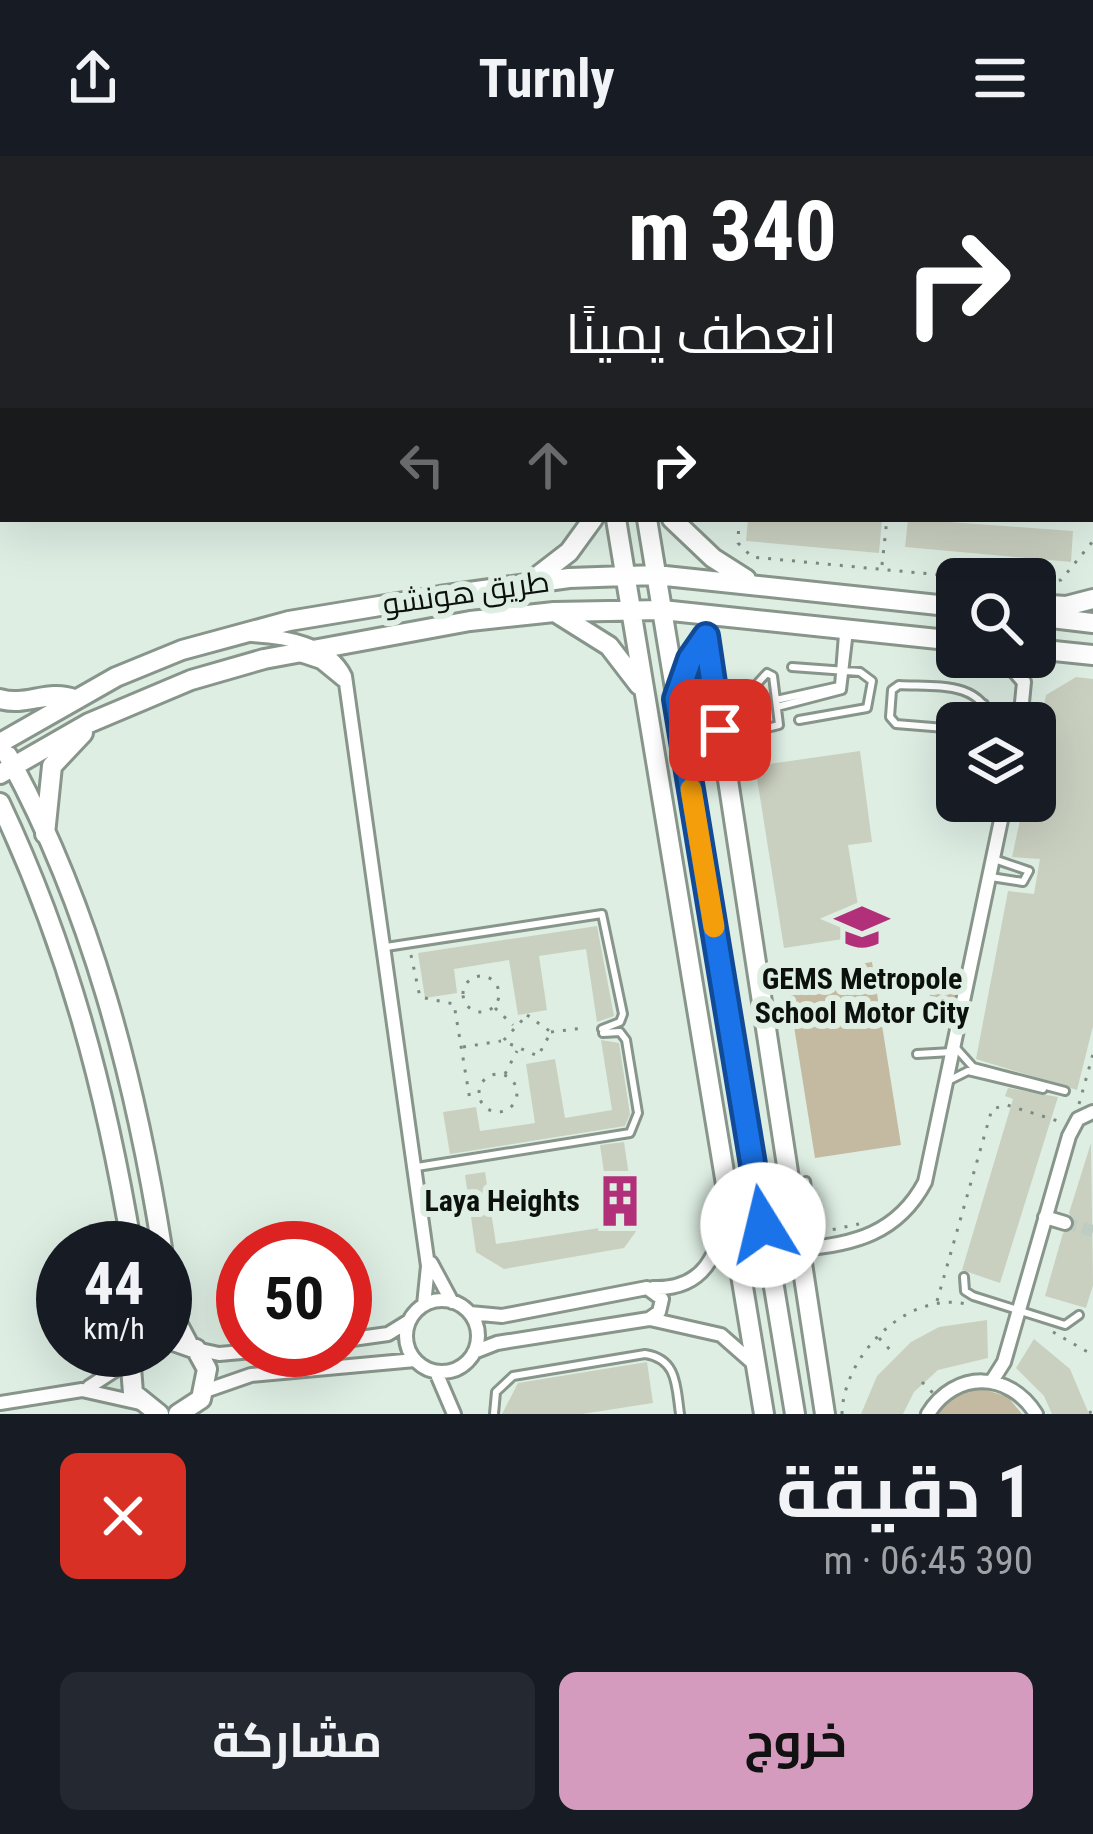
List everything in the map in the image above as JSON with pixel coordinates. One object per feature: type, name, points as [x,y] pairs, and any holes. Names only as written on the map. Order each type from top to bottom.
[{"type":"street","points":[[936,156],[955,156]]},
{"type":"street","points":[[524,585],[569,553],[590,522]]},
{"type":"street","points":[[617,522],[764,1414]]},
{"type":"street","points":[[647,522],[795,1414]]},
{"type":"street","points":[[675,522],[713,558],[755,584],[742,602],[754,620]]},
{"type":"street","name":"طريق هونشو","points":[[0,742],[152,662],[231,635],[324,614],[626,575],[936,605]]},
{"type":"street","points":[[1056,605],[1093,598]]},
{"type":"street","name":"طريق هونشو","points":[[6,770],[89,723],[206,675],[470,622],[554,612],[662,610],[936,639]]},
{"type":"street","points":[[554,612],[609,646],[646,699]]},
{"type":"street","points":[[676,699],[690,659],[727,616]]},
{"type":"street","points":[[1056,619],[1093,623]]},
{"type":"street","points":[[231,635],[268,636],[321,651],[336,660],[347,685],[380,948],[427,1257],[424,1305],[388,1334],[372,1336]]},
{"type":"street","points":[[706,636],[808,1249],[825,1414]]},
{"type":"street","points":[[1056,652],[1093,655]]},
{"type":"street","points":[[298,655],[321,662],[347,685]]},
{"type":"street","points":[[0,699],[20,702],[52,694],[74,699]]},
{"type":"street","points":[[45,834],[52,766],[89,723]]},
{"type":"street","points":[[0,742],[6,770],[45,834],[110,1007],[141,1129],[157,1221]]},
{"type":"street","points":[[0,802],[29,864],[95,1054],[127,1221]]},
{"type":"street","points":[[808,1249],[871,1236],[916,1199],[932,1164],[1001,822]]},
{"type":"street","points":[[0,840],[29,864]]},
{"type":"street","points":[[992,1381],[1004,1362],[1073,1126],[1093,1112]]},
{"type":"street","points":[[427,1257],[452,1302],[470,1313],[494,1317],[681,1286],[705,1271],[719,1246],[730,1204]]},
{"type":"street","points":[[1046,1216],[1066,1223]]},
{"type":"street","points":[[649,1319],[662,1306],[653,1288]]},
{"type":"street","points":[[424,1305],[452,1302]]},
{"type":"street","points":[[470,1313],[477,1332],[474,1352]]},
{"type":"street","points":[[453,1412],[460,1367],[474,1352],[497,1342],[649,1319],[721,1335],[758,1368]]},
{"type":"street","points":[[410,1320],[406,1341],[415,1360],[436,1372],[453,1412]]},
{"type":"street","points":[[192,1345],[216,1351]]},
{"type":"street","points":[[192,1345],[207,1369],[193,1406]]},
{"type":"street","points":[[193,1406],[251,1375],[415,1360]]},
{"type":"street","points":[[1004,1362],[1008,1386]]},
{"type":"street","points":[[436,1372],[460,1367]]},
{"type":"street","points":[[0,1403],[82,1390],[102,1377]]},
{"type":"street","points":[[131,1377],[150,1411]]},
{"type":"street","points":[[928,1414],[958,1385],[992,1381],[1008,1386],[1036,1414]]},
{"type":"street","points":[[82,1390],[150,1411]]},
{"type":"lane","points":[[776,703],[844,687],[846,630]]},
{"type":"lane","points":[[791,668],[843,670],[870,677],[872,700],[862,710],[799,720]]},
{"type":"lane","points":[[776,703],[837,687],[843,670]]},
{"type":"lane","points":[[767,673],[773,676],[776,703],[777,728],[748,731],[743,699],[767,673]]},
{"type":"lane","points":[[936,727],[893,722],[892,690],[899,685],[966,690],[983,701]]},
{"type":"lane","points":[[837,692],[841,713]]},
{"type":"lane","points":[[990,877],[1023,882],[1029,871],[994,859]]},
{"type":"lane","points":[[380,948],[602,914],[623,1017],[603,1031],[620,1032],[626,1040],[638,1113],[629,1133],[413,1168]]},
{"type":"lane","points":[[917,1054],[956,1050],[969,1065],[1064,1093],[968,1071],[950,1080]]},
{"type":"lane","points":[[806,1180],[808,1249]]},
{"type":"lane","points":[[964,1277],[968,1294],[1065,1324],[1079,1315]]},
{"type":"lane","points":[[494,1414],[496,1392],[513,1376],[645,1354],[660,1357],[671,1368],[680,1414]]},
{"type":"path","points":[[739,522],[738,543],[752,557],[936,574]]},
{"type":"path","points":[[882,568],[887,522]]},
{"type":"path","points":[[1056,581],[1093,541]]},
{"type":"path","points":[[409,944],[419,995],[453,1002],[470,1100]]},
{"type":"path","points":[[495,1008],[479,1014],[468,1003],[466,990],[474,973],[493,982],[495,1008],[515,1027]]},
{"type":"path","points":[[503,1041],[529,1014],[551,1032],[584,1028]]},
{"type":"path","points":[[461,1048],[503,1041],[540,1055],[551,1032]]},
{"type":"path","points":[[505,1075],[518,1049]]},
{"type":"path","points":[[937,1302],[992,1109],[1007,1105],[1073,1126],[1093,1054]]},
{"type":"path","points":[[490,1072],[505,1075],[514,1090],[513,1106],[496,1114],[484,1102],[482,1088],[490,1072]]},
{"type":"path","points":[[842,1414],[845,1386],[878,1337],[921,1309]]},
{"type":"path","points":[[878,1337],[895,1355]]},
{"type":"shaded area","points":[[872,962],[901,1145],[815,1158],[786,976]]},
{"type":"shaded area","points":[[937,966],[964,972],[954,1017],[926,1011]]},
{"type":"shaded area","points":[[977,1387],[1008,1397],[1022,1414],[932,1414],[960,1390]]},
{"type":"building","points":[[748,522],[882,522],[879,553],[746,541]]},
{"type":"building","points":[[908,522],[1073,531],[1071,562],[905,547]]},
{"type":"building","points":[[1076,677],[1093,679],[1093,1026],[1077,1090],[976,1059],[1008,891],[1034,894],[1040,859],[1012,857],[1020,822],[1056,822],[1056,702],[1045,702],[1046,695]]},
{"type":"building","points":[[860,751],[872,842],[848,845],[863,936],[784,948],[755,766]]},
{"type":"building","points":[[597,926],[614,1016],[597,1022],[586,949],[539,956],[547,1010],[518,1015],[509,960],[454,969],[457,993],[425,998],[418,953]]},
{"type":"building","points":[[601,1040],[619,1043],[630,1114],[625,1126],[450,1154],[443,1112],[476,1107],[480,1131],[535,1123],[526,1064],[555,1059],[565,1118],[612,1110]]},
{"type":"building","points":[[1008,1088],[1058,1097],[1000,1283],[962,1270],[1013,1099],[1005,1096]]},
{"type":"building","name":"Laya Heights","points":[[624,1142],[637,1230],[624,1248],[504,1269],[476,1252],[465,1175],[485,1172],[496,1244],[612,1226],[600,1145]]},
{"type":"building","points":[[1091,1143],[1093,1285],[1086,1308],[1045,1296],[1063,1233],[1075,1227],[1069,1213]]},
{"type":"building","points":[[987,1320],[988,1358],[938,1370],[914,1392],[903,1414],[861,1414],[877,1376],[911,1342],[939,1327]]},
{"type":"building","points":[[1034,1339],[1070,1369],[1089,1414],[1052,1414],[1044,1396],[1016,1368]]},
{"type":"building","points":[[647,1362],[653,1403],[582,1414],[502,1414],[518,1383]]},
{"type":"tunnel","points":[[1065,1223],[1093,1231]]},
{"type":"slow traffic","points":[[691,789],[714,927]]},
{"type":"place","name":"GEMS Metropole School Motor City","points":[[862,927]]},
{"type":"place","name":"Laya Heights","points":[[620,1201]]},
{"type":"route","points":[[720,730],[706,636],[690,659],[676,699],[763,1225]]}]
